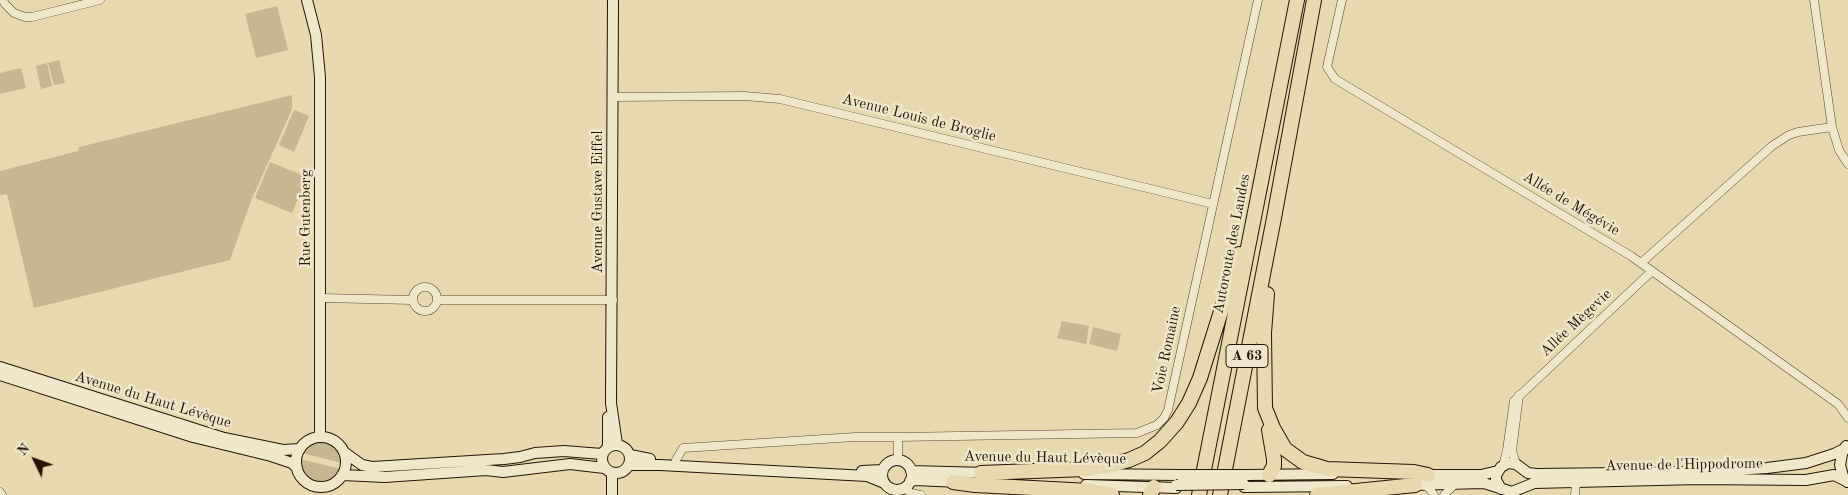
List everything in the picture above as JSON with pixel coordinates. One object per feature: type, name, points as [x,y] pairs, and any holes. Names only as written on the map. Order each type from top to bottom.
[{"type":"highway","name":"Autoroute des Landes","points":[[1199,495],[1297,0]]},
{"type":"highway","name":"A 63","points":[[1220,495],[1314,0]]},
{"type":"highway","points":[[981,473],[1086,469],[1110,465],[1145,453],[1166,435],[1189,403],[1200,378],[1264,169]]},
{"type":"highway","points":[[1266,476],[1274,466],[1266,408],[1264,333],[1275,232],[1274,218]]},
{"type":"highway","points":[[1266,408],[1272,428],[1285,449],[1303,462],[1326,469],[1414,472],[1422,482]]},
{"type":"highway","points":[[953,482],[975,485],[1090,491],[1112,495]]},
{"type":"highway","points":[[1317,495],[1422,482]]},
{"type":"main road","name":"Rue Gutenberg","points":[[308,0],[316,35],[320,77],[320,437]]},
{"type":"main road","name":"Avenue Gustave Eiffel","points":[[609,448],[608,418],[611,404],[613,300],[613,0]]},
{"type":"main road","name":"Avenue du Haut Lévèque","points":[[0,366],[224,438],[282,450],[300,449]]},
{"type":"main road","name":"Avenue du Haut Lévèque","points":[[0,375],[193,437],[271,456],[292,463],[297,468]]},
{"type":"main road","points":[[344,452],[346,467],[342,476],[327,491],[309,484],[302,478],[297,468],[296,457],[305,442],[312,438],[320,437],[334,441],[344,452],[362,465],[372,467],[504,459],[535,453],[609,448],[625,448],[629,460]]},
{"type":"main road","points":[[1846,446],[1840,465],[1847,482]]},
{"type":"main road","name":"Avenue de l'Hippodrome","points":[[1520,467],[1528,473],[1537,474],[1700,472],[1806,463],[1834,454],[1846,446]]},
{"type":"main road","points":[[609,448],[602,462],[608,470],[612,495]]},
{"type":"main road","points":[[342,476],[385,477],[486,470],[503,472],[570,464],[620,473],[629,460],[642,458],[868,471],[883,470]]},
{"type":"main road","points":[[629,460],[660,465],[867,476],[884,483],[891,489],[901,490],[909,480],[906,464],[898,460],[889,463],[883,470],[882,478],[884,483]]},
{"type":"main road","points":[[1177,482],[1422,482],[1481,475],[1508,463],[1520,467],[1525,478],[1522,487],[1512,492],[1488,483],[1422,482],[1266,476],[1245,481]]},
{"type":"main road","points":[[1500,468],[1496,480],[1501,489]]},
{"type":"main road","name":"Avenue du Haut Lévèque","points":[[909,480],[981,473],[1177,482]]},
{"type":"main road","name":"Avenue de l'Hippodrome","points":[[1522,487],[1534,482],[1576,483],[1699,478],[1806,480],[1834,475],[1847,482]]},
{"type":"main road","name":"Avenue du Haut Lévèque","points":[[909,480],[1155,490],[1177,482]]},
{"type":"street","points":[[3,0],[14,13],[25,16],[100,0]]},
{"type":"street","name":"Voie Romaine","points":[[676,460],[684,448],[855,437],[1137,433],[1157,425],[1164,418],[1168,410],[1258,0]]},
{"type":"street","name":"Allée de Mégévie","points":[[1342,0],[1327,67],[1336,79],[1641,263],[1838,404],[1848,418]]},
{"type":"street","points":[[1814,0],[1832,127],[1838,150],[1848,164]]},
{"type":"street","name":"Avenue Louis de Broglie","points":[[613,97],[745,96],[780,99],[1213,204]]},
{"type":"street","points":[[1641,263],[1772,146],[1798,132],[1832,127]]},
{"type":"street","name":"Allée Mègevie","points":[[1500,468],[1506,454],[1512,407],[1519,394],[1652,272]]},
{"type":"street","points":[[424,286],[435,292],[437,300],[434,307],[423,312],[416,308],[412,300],[414,292],[424,286]]},
{"type":"street","points":[[321,298],[412,300]]},
{"type":"street","points":[[437,300],[613,300]]},
{"type":"street","points":[[1519,394],[1512,451],[1520,467]]},
{"type":"street","points":[[898,437],[898,460]]},
{"type":"street","points":[[909,480],[910,492],[921,495]]},
{"type":"street","points":[[1422,482],[1434,495]]},
{"type":"street","points":[[1444,495],[1456,483]]},
{"type":"street","points":[[1575,495],[1576,483]]},
{"type":"shaded area","points":[[277,6],[288,50],[256,58],[245,14]]},
{"type":"shaded area","points":[[59,60],[65,83],[54,85],[48,63]]},
{"type":"shaded area","points":[[47,63],[52,86],[41,89],[36,66]]},
{"type":"shaded area","points":[[21,68],[26,88],[0,94],[0,73]]},
{"type":"shaded area","points":[[292,95],[292,109],[251,201],[230,260],[34,308],[7,194],[0,195],[0,171],[78,151],[79,147]]},
{"type":"shaded area","points":[[294,110],[309,116],[294,152],[279,145]]},
{"type":"shaded area","points":[[270,162],[307,177],[292,213],[255,198]]},
{"type":"shaded area","points":[[1062,321],[1089,326],[1086,344],[1057,338]]},
{"type":"shaded area","points":[[1093,327],[1121,334],[1117,351],[1089,344]]},
{"type":"shaded area","points":[[319,441],[337,448],[342,463],[302,453],[310,444]]},
{"type":"shaded area","points":[[300,459],[341,469],[331,480],[312,481],[305,475]]}]
